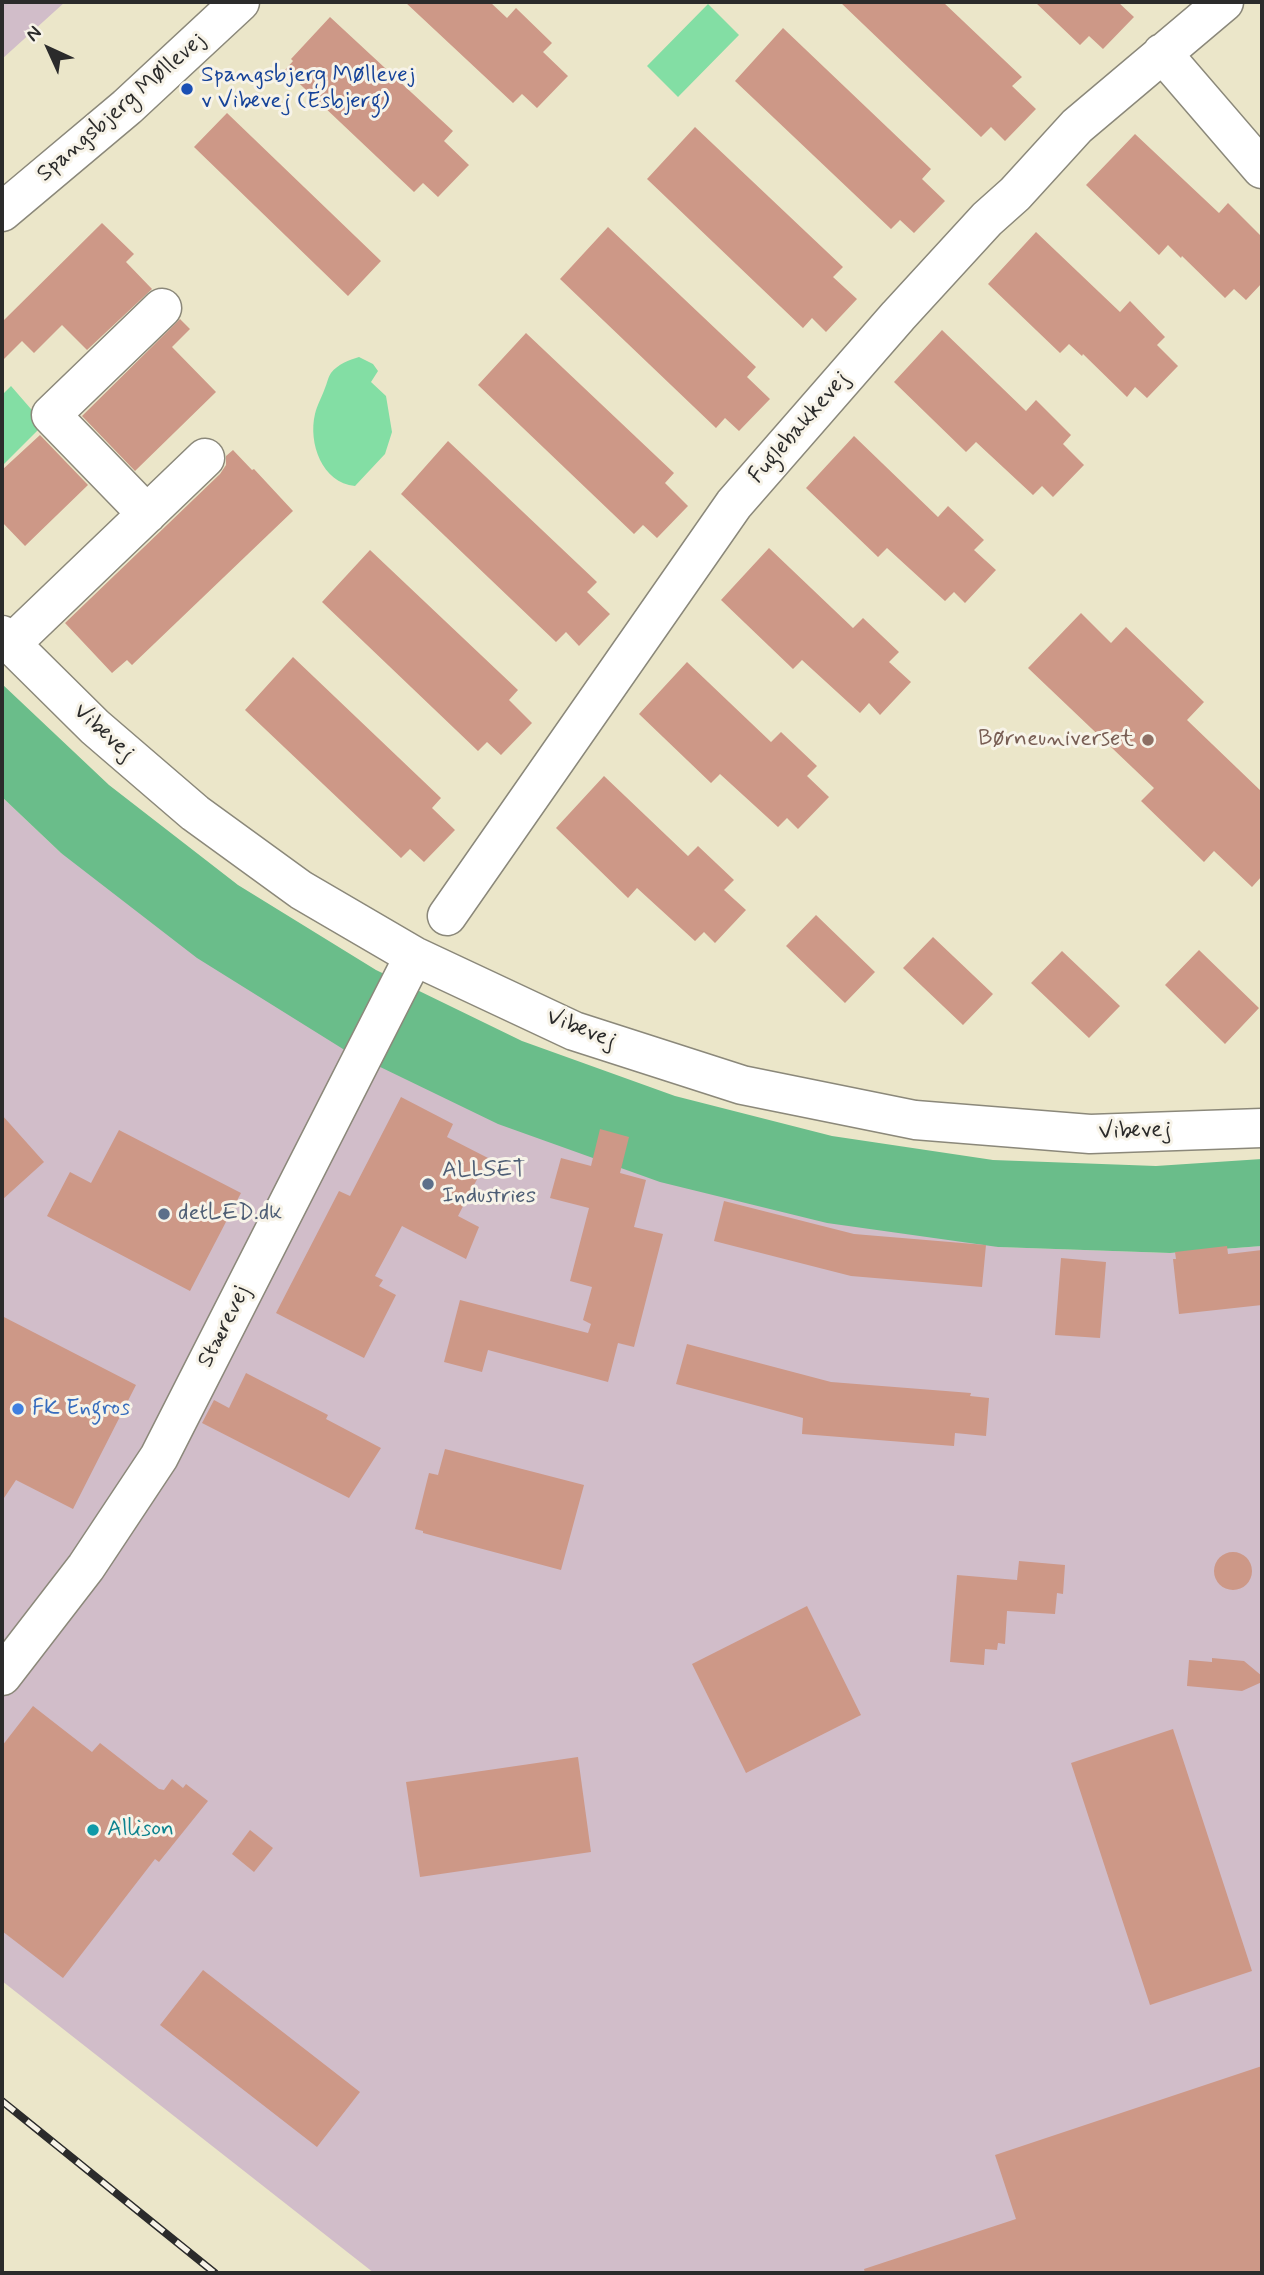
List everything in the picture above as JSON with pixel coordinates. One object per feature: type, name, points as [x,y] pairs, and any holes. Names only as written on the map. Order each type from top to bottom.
[{"type":"street","name":"Spangsbjerg Møllevej","points":[[2,212],[127,107],[240,2]]},
{"type":"street","name":"Fuglebakkevej","points":[[447,916],[734,504],[898,316],[1077,126],[1224,2]]},
{"type":"street","points":[[1162,53],[1262,169]]},
{"type":"street","points":[[147,514],[51,415],[162,308]]},
{"type":"street","name":"Vibevej","points":[[205,458],[147,514],[6,640],[95,727],[195,813],[301,890],[414,957],[574,1031],[755,1088],[915,1120],[1090,1134],[1262,1128]]},
{"type":"street","name":"Stærevej","points":[[2,1676],[86,1567],[159,1457],[414,957]]},
{"type":"shaded area","points":[[2,2],[65,2],[2,59]]},
{"type":"shaded area","points":[[2,797],[61,853],[998,1247],[1170,1253],[1262,1246],[1262,2273],[374,2273],[2,1981]]},
{"type":"green space","points":[[708,4],[739,35],[678,97],[647,66]]},
{"type":"green space","points":[[359,357],[373,364],[378,371],[371,382],[386,396],[392,432],[385,454],[355,486],[334,478],[326,470],[316,449],[313,425],[331,373],[340,365]]},
{"type":"green space","points":[[11,386],[44,424],[2,466],[2,395]]},
{"type":"green space","points":[[2,684],[109,785],[238,885],[376,970],[522,1041],[675,1096],[832,1136],[993,1160],[1156,1166],[1262,1159],[1262,1246],[1170,1253],[998,1247],[827,1223],[660,1182],[498,1124],[343,1049],[197,958],[61,853],[2,797]]},
{"type":"building","points":[[405,2],[490,2],[507,18],[516,8],[552,43],[543,52],[568,76],[537,108],[522,94],[513,103]]},
{"type":"building","points":[[840,2],[943,2],[1022,77],[1012,86],[1036,109],[1005,141],[991,127],[981,137]]},
{"type":"building","points":[[1035,2],[1118,2],[1134,17],[1103,49],[1089,36],[1080,45]]},
{"type":"building","points":[[330,17],[453,131],[444,141],[469,165],[438,197],[423,183],[414,192],[285,70],[293,61],[291,59]]},
{"type":"building","points":[[783,28],[931,169],[922,179],[945,201],[914,233],[900,220],[891,229],[735,81]]},
{"type":"building","points":[[227,113],[381,261],[348,296],[194,147]]},
{"type":"building","points":[[695,127],[843,267],[833,277],[857,299],[826,332],[812,318],[803,328],[647,179]]},
{"type":"building","points":[[1135,134],[1219,213],[1228,203],[1262,237],[1262,283],[1246,300],[1234,289],[1225,298],[1168,245],[1159,255],[1086,185]]},
{"type":"building","points":[[102,223],[134,254],[126,262],[152,289],[87,350],[62,325],[34,353],[22,341],[2,361],[2,322]]},
{"type":"building","points":[[608,227],[756,367],[747,377],[770,399],[739,431],[725,418],[716,428],[560,279]]},
{"type":"building","points":[[1036,232],[1120,312],[1130,301],[1165,337],[1157,345],[1178,366],[1147,398],[1135,387],[1127,397],[1069,344],[1060,353],[988,284]]},
{"type":"building","points":[[180,319],[190,329],[172,347],[216,392],[135,471],[82,416]]},
{"type":"building","points":[[942,330],[1026,411],[1036,400],[1071,435],[1063,444],[1084,465],[1053,497],[1042,486],[1033,495],[976,442],[966,452],[894,382]]},
{"type":"building","points":[[526,333],[674,473],[665,483],[688,506],[657,538],[643,525],[634,534],[478,385]]},
{"type":"building","points":[[40,435],[88,485],[25,546],[2,522],[2,470]]},
{"type":"building","points":[[854,436],[938,517],[948,506],[984,540],[974,550],[996,570],[965,603],[954,592],[945,601],[887,548],[878,557],[806,488]]},
{"type":"building","points":[[448,441],[597,582],[587,592],[610,614],[579,646],[566,632],[556,642],[401,494]]},
{"type":"building","points":[[233,450],[293,511],[132,665],[127,660],[112,673],[65,623],[220,474],[226,465],[226,456]]},
{"type":"building","points":[[769,548],[853,628],[863,618],[899,652],[889,662],[911,682],[880,715],[869,703],[860,713],[802,660],[793,669],[721,600]]},
{"type":"building","points":[[370,550],[518,690],[509,700],[532,723],[501,755],[487,742],[478,751],[322,602]]},
{"type":"building","name":"Børneuniverset","points":[[1081,613],[1111,643],[1126,627],[1204,702],[1187,720],[1262,792],[1262,876],[1252,887],[1214,851],[1204,862],[1141,801],[1154,788],[1028,668]]},
{"type":"building","points":[[293,657],[441,798],[432,808],[455,830],[424,862],[410,849],[401,858],[245,710]]},
{"type":"building","points":[[687,662],[771,742],[781,732],[817,766],[807,776],[829,797],[798,829],[787,818],[778,827],[720,774],[711,783],[639,714]]},
{"type":"building","points":[[604,776],[688,856],[698,846],[734,880],[724,890],[746,910],[715,943],[704,932],[695,941],[637,888],[628,898],[556,828]]},
{"type":"building","points":[[816,915],[875,972],[845,1003],[786,946]]},
{"type":"building","points":[[933,937],[993,994],[963,1025],[903,968]]},
{"type":"building","points":[[1199,950],[1259,1008],[1225,1044],[1165,985]]},
{"type":"building","points":[[1062,951],[1120,1006],[1089,1038],[1031,983]]},
{"type":"building","points":[[401,1097],[453,1124],[447,1137],[488,1158],[458,1216],[479,1227],[466,1259],[402,1226],[375,1276],[383,1280],[379,1286],[396,1295],[364,1358],[276,1313],[339,1191],[350,1196]]},
{"type":"building","points":[[2,1115],[44,1162],[2,1200]]},
{"type":"building","points":[[600,1129],[629,1137],[620,1173],[646,1180],[634,1227],[663,1234],[634,1347],[618,1343],[608,1382],[488,1350],[482,1372],[444,1362],[460,1300],[588,1333],[591,1324],[583,1320],[592,1287],[570,1281],[589,1208],[550,1198],[561,1158],[591,1166]]},
{"type":"building","points":[[119,1130],[241,1193],[190,1291],[47,1216],[70,1172],[91,1183]]},
{"type":"building","points":[[724,1201],[854,1234],[986,1245],[982,1287],[851,1276],[714,1241]]},
{"type":"building","points":[[1227,1246],[1228,1254],[1262,1250],[1262,1305],[1179,1314],[1173,1259],[1176,1259],[1175,1252]]},
{"type":"building","points":[[1061,1258],[1106,1262],[1100,1338],[1055,1335]]},
{"type":"building","points":[[2,1316],[136,1385],[73,1509],[16,1480],[2,1501]]},
{"type":"building","points":[[687,1344],[831,1382],[971,1393],[970,1396],[989,1398],[986,1436],[955,1433],[954,1446],[802,1434],[803,1418],[676,1384]]},
{"type":"building","points":[[246,1373],[328,1415],[326,1419],[381,1448],[349,1498],[202,1423],[214,1400],[229,1408]]},
{"type":"building","points":[[445,1449],[584,1485],[561,1570],[415,1529],[429,1473],[438,1475]]},
{"type":"building","points":[[1233,1552],[1246,1558],[1252,1571],[1246,1584],[1233,1590],[1220,1584],[1214,1571],[1220,1558]]},
{"type":"building","points":[[1019,1561],[1065,1565],[1063,1594],[1057,1593],[1055,1614],[1007,1611],[1005,1644],[998,1643],[997,1650],[985,1649],[984,1665],[950,1662],[957,1575],[1017,1580]]},
{"type":"building","points":[[807,1606],[861,1715],[746,1773],[692,1664]]},
{"type":"building","points":[[1212,1658],[1244,1661],[1262,1676],[1262,1682],[1242,1691],[1187,1686],[1189,1660],[1212,1662]]},
{"type":"building","name":"Allison","points":[[33,1706],[92,1752],[100,1743],[159,1789],[164,1790],[172,1779],[183,1788],[186,1784],[208,1801],[159,1862],[155,1859],[63,1978],[2,1931],[2,1746]]},
{"type":"building","points":[[1173,1729],[1252,1971],[1150,2005],[1071,1763]]},
{"type":"building","points":[[578,1757],[591,1852],[420,1877],[406,1782]]},
{"type":"building","points":[[250,1830],[273,1848],[254,1872],[232,1854]]},
{"type":"building","points":[[203,1970],[360,2092],[317,2147],[160,2025]]},
{"type":"building","points":[[1262,2066],[1262,2273],[865,2273],[864,2269],[1016,2219],[995,2155]]},
{"type":"railway","points":[[2,2101],[215,2273]]},
{"type":"place","name":"Spangsbjerg Møllevej v Vibevej (Esbjerg)","points":[[187,89]]},
{"type":"place","name":"Børneuniverset","points":[[1148,740]]},
{"type":"place","name":"ALLSET Industries","points":[[428,1184]]},
{"type":"place","name":"detLED.dk","points":[[164,1214]]},
{"type":"place","name":"FK Engros","points":[[18,1409]]},
{"type":"place","name":"Allison","points":[[93,1830]]}]
